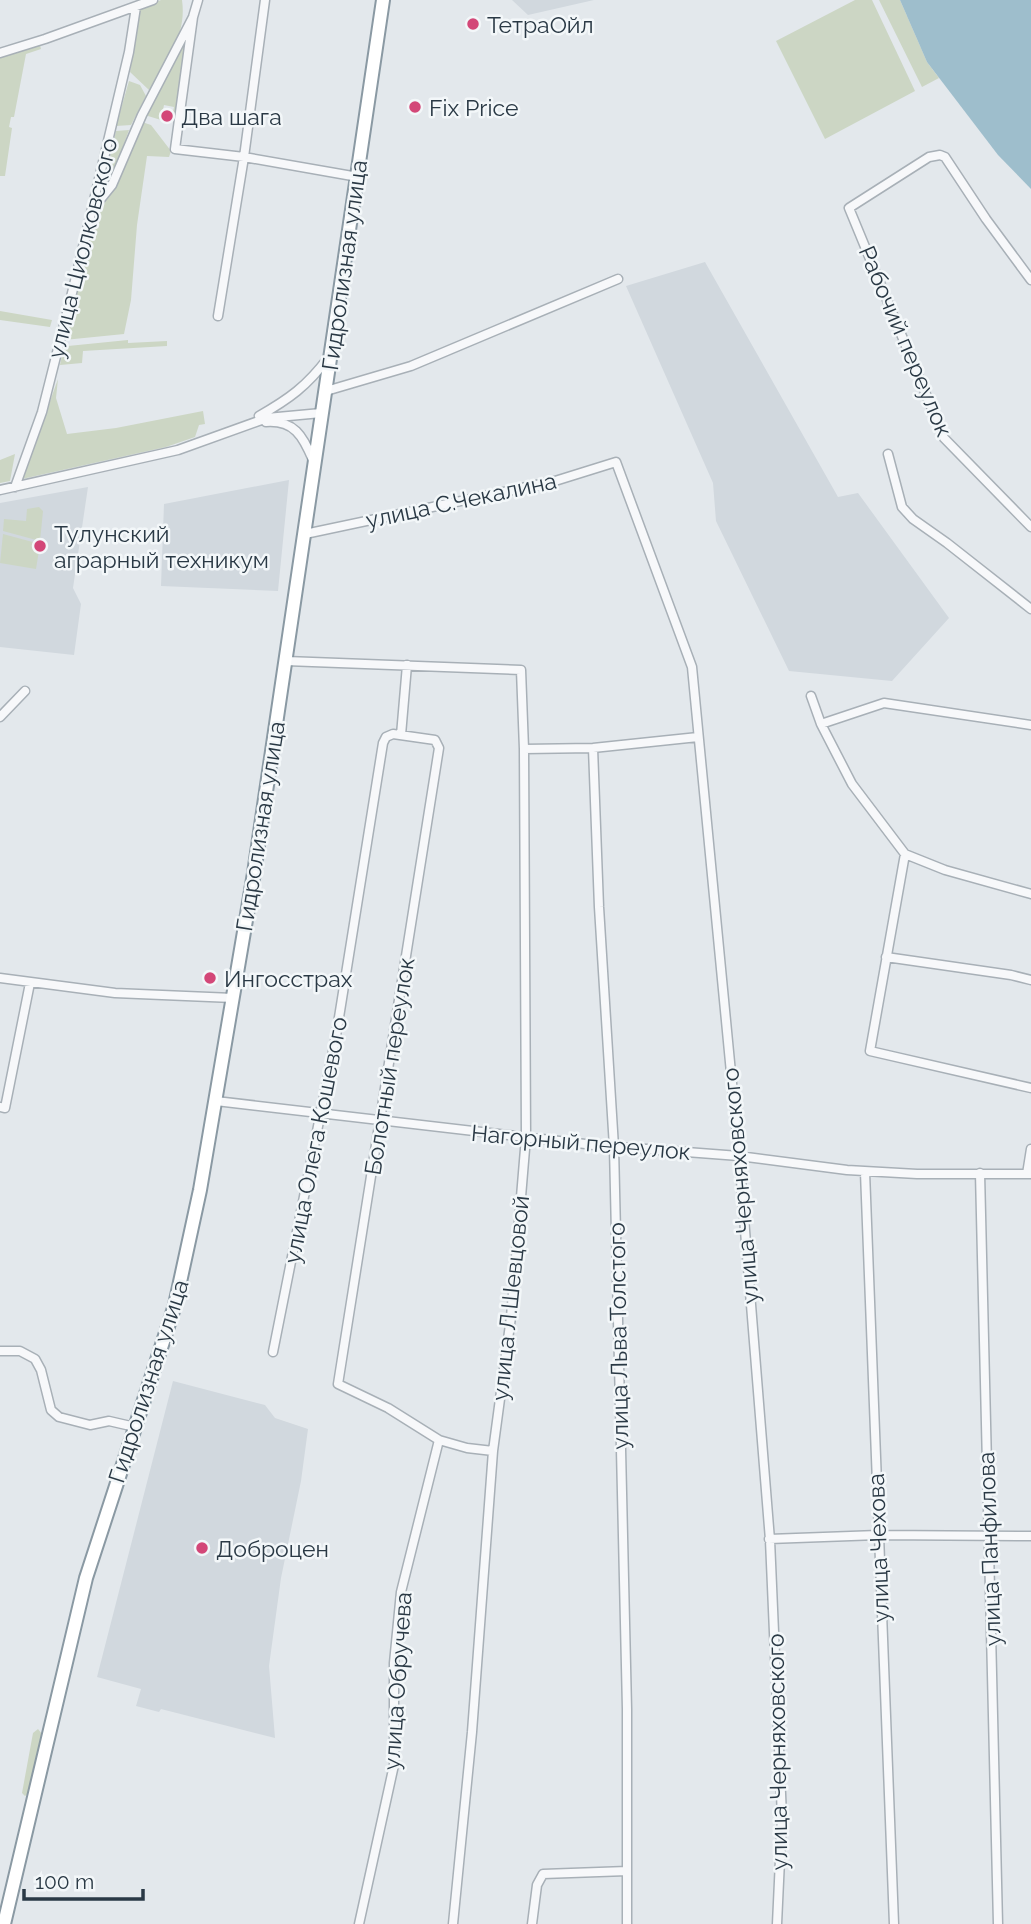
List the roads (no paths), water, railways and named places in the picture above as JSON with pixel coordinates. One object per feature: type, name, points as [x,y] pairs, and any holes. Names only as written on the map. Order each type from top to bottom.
[{"type":"highway","name":"Гидролизная улица","points":[[4,1924],[88,1570],[179,1291],[198,1203],[233,998],[305,534],[383,0]]},
{"type":"street","points":[[0,53],[153,0]]},
{"type":"street","points":[[198,0],[193,17],[175,149],[244,157],[358,177]]},
{"type":"street","points":[[218,316],[244,157],[265,0]]},
{"type":"street","name":"улица Циолковского","points":[[15,487],[42,412],[129,52],[136,6]]},
{"type":"street","points":[[92,211],[112,185],[142,115],[193,17]]},
{"type":"street","name":"Рабочий переулок","points":[[1031,280],[945,158],[940,155],[929,158],[849,208],[944,438],[1031,527]]},
{"type":"street","points":[[326,391],[411,366],[618,279]]},
{"type":"street","points":[[237,429],[294,395],[312,379],[332,352]]},
{"type":"street","points":[[0,491],[178,450],[275,416],[321,413]]},
{"type":"street","points":[[256,422],[292,426],[304,440],[314,463]]},
{"type":"street","points":[[888,454],[902,507],[913,519],[1031,609]]},
{"type":"street","name":"улица С.Чекалина","points":[[305,534],[555,481],[616,463]]},
{"type":"street","name":"улица Черняховского","points":[[616,463],[692,667],[739,1156],[769,1539],[782,1817],[777,1924]]},
{"type":"street","points":[[285,661],[407,665],[401,735]]},
{"type":"street","name":"улица Л.Шевцовой","points":[[407,665],[521,670],[524,749],[526,1137],[511,1317],[493,1451],[472,1732],[453,1924]]},
{"type":"street","points":[[0,717],[24,691]]},
{"type":"street","points":[[811,696],[821,724],[852,784],[905,854],[945,870],[1031,894]]},
{"type":"street","points":[[821,724],[884,703],[1031,725]]},
{"type":"street","name":"улица Олега Кошевого","points":[[273,1352],[337,1036],[383,743],[389,735],[401,735]]},
{"type":"street","name":"Болотный переулок","points":[[401,735],[435,740],[439,748],[338,1384],[388,1408],[439,1440]]},
{"type":"street","points":[[524,749],[593,748],[698,737]]},
{"type":"street","name":"улица Льва Толстого","points":[[593,748],[599,907],[614,1147],[627,1709],[627,1924]]},
{"type":"street","points":[[905,854],[870,1051],[1031,1088]]},
{"type":"street","points":[[886,957],[1011,975],[1031,981]]},
{"type":"street","points":[[0,978],[115,993],[233,998]]},
{"type":"street","points":[[0,1107],[5,1108],[30,983]]},
{"type":"street","name":"Нагорный переулок","points":[[216,1101],[380,1122],[614,1147],[739,1156],[865,1172],[1029,1174]]},
{"type":"street","points":[[1029,1174],[1031,1149]]},
{"type":"street","name":"улица Чехова","points":[[865,1172],[894,1924]]},
{"type":"street","name":"улица Панфилова","points":[[980,1173],[998,1924]]},
{"type":"street","points":[[0,1352],[20,1351],[35,1359],[41,1370],[49,1406],[59,1417],[90,1425],[109,1421],[135,1427]]},
{"type":"street","points":[[439,1440],[467,1448],[493,1451]]},
{"type":"street","name":"улица Обручева","points":[[359,1924],[394,1765],[394,1663],[401,1592],[439,1440]]},
{"type":"street","points":[[769,1539],[878,1535],[1031,1536]]},
{"type":"street","points":[[532,1924],[537,1885],[543,1874],[627,1871]]},
{"type":"water","points":[[900,0],[1031,0],[1031,189],[998,155],[927,62]]},
{"type":"place","name":"ТетраОйл","points":[[473,24]]},
{"type":"place","name":"Fix Price","points":[[415,107]]},
{"type":"place","name":"Два шага","points":[[167,116]]},
{"type":"place","name":"Тулунский аграрный техникум","points":[[40,546]]},
{"type":"place","name":"Ингосстрах","points":[[210,978]]},
{"type":"place","name":"Доброцен","points":[[202,1548]]}]
